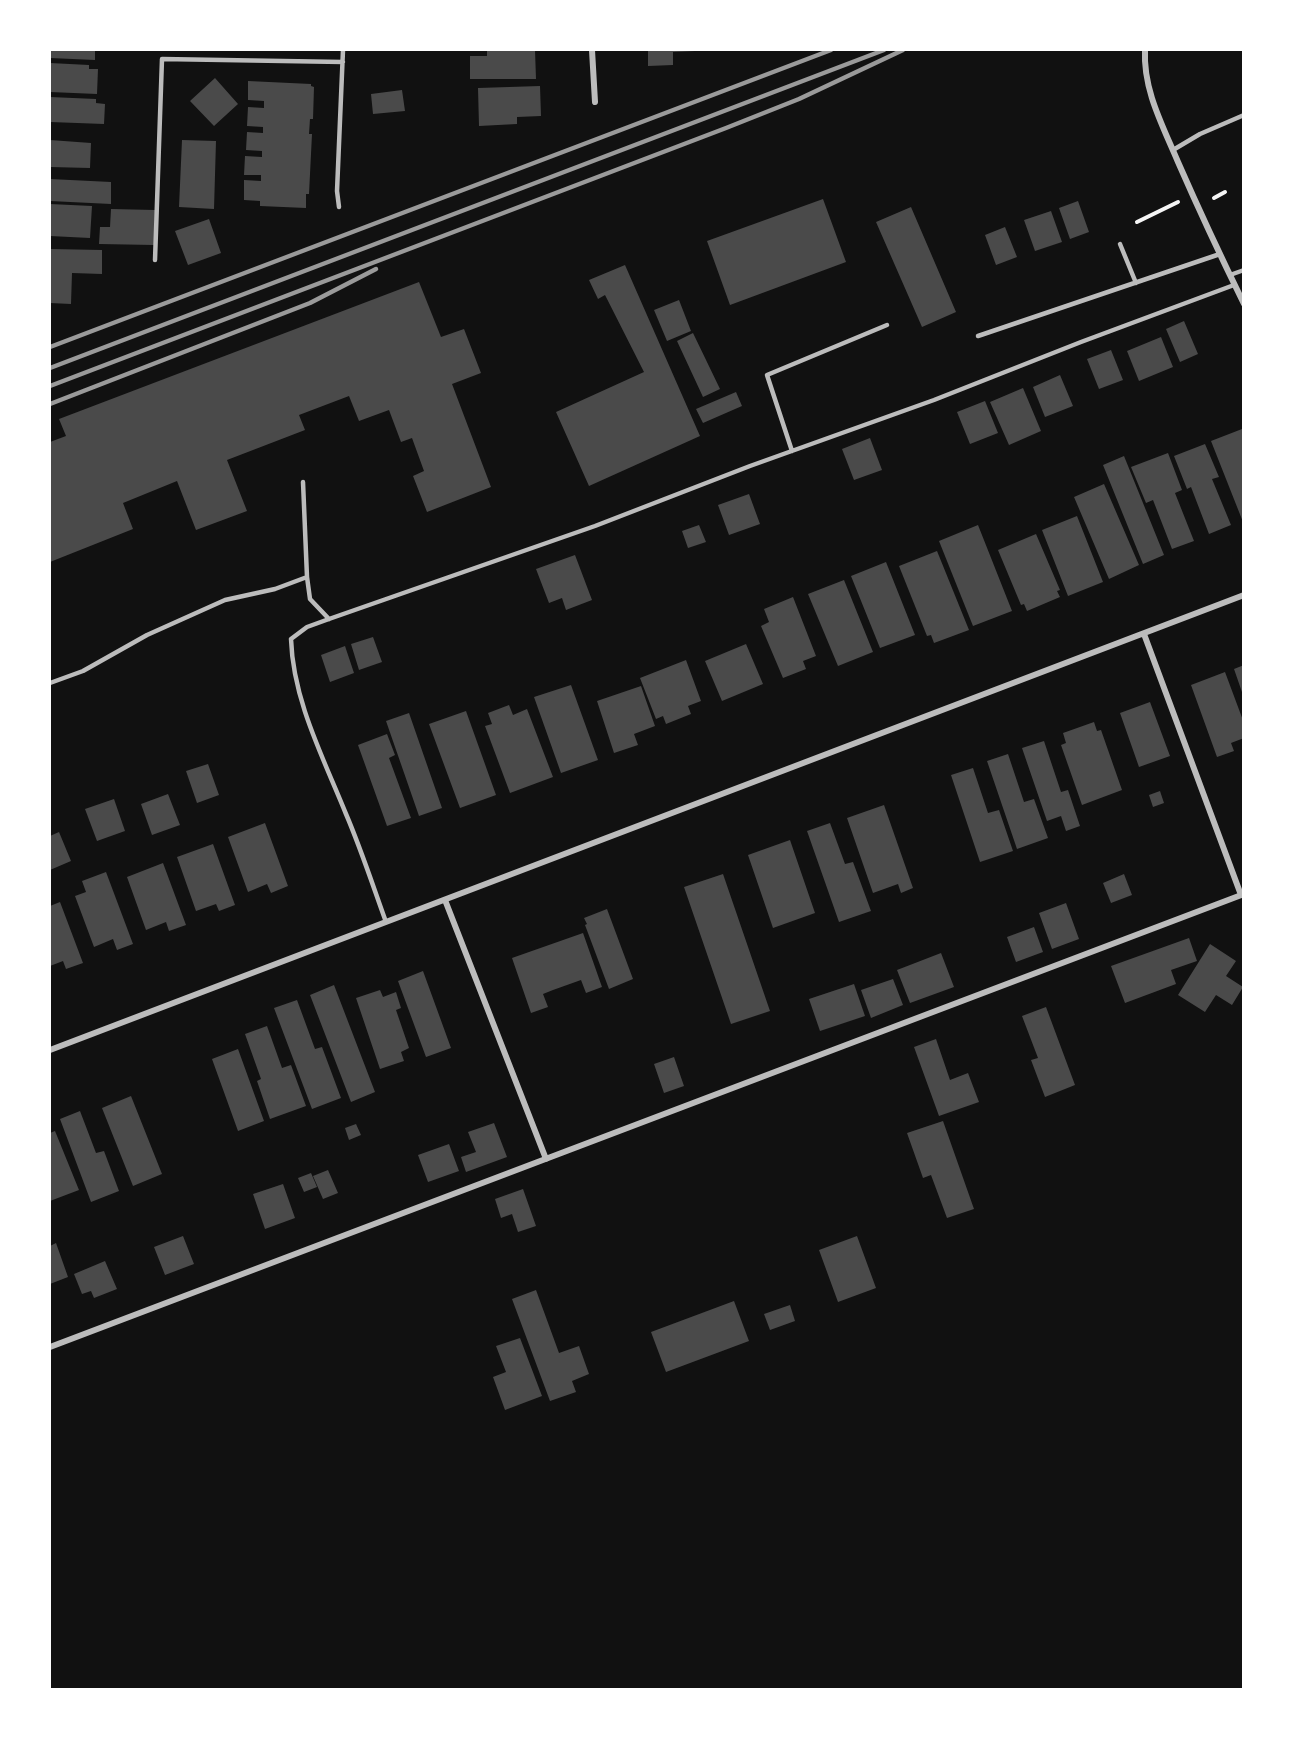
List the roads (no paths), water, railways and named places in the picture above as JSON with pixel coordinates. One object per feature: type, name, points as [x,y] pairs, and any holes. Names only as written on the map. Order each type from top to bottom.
[{"type":"street","points":[[592,50],[595,102]]},
{"type":"street","points":[[1145,50],[1146,82],[1192,195],[1244,304]]},
{"type":"street","points":[[50,1050],[1244,595]]},
{"type":"street","points":[[50,1347],[1242,895],[1144,634]]},
{"type":"street","points":[[445,900],[546,1159]]},
{"type":"lane","points":[[339,207],[337,190],[343,50]]},
{"type":"lane","points":[[155,261],[162,59],[343,62]]},
{"type":"lane","points":[[1173,150],[1200,134],[1244,115]]},
{"type":"lane","points":[[1120,244],[1136,283]]},
{"type":"lane","points":[[978,336],[1220,254]]},
{"type":"lane","points":[[1230,275],[1244,270]]},
{"type":"lane","points":[[386,922],[356,837],[299,695],[292,660],[291,639],[308,627],[329,619],[596,526],[1234,285]]},
{"type":"lane","points":[[792,451],[767,375],[887,325]]},
{"type":"lane","points":[[303,482],[310,599],[329,619]]},
{"type":"lane","points":[[50,683],[83,671],[147,635],[225,600],[275,589],[307,577]]},
{"type":"railway","points":[[50,347],[831,50]]},
{"type":"railway","points":[[50,368],[884,50]]},
{"type":"railway","points":[[50,386],[726,128],[799,99],[903,50]]},
{"type":"railway","points":[[50,404],[310,303],[376,269]]}]
